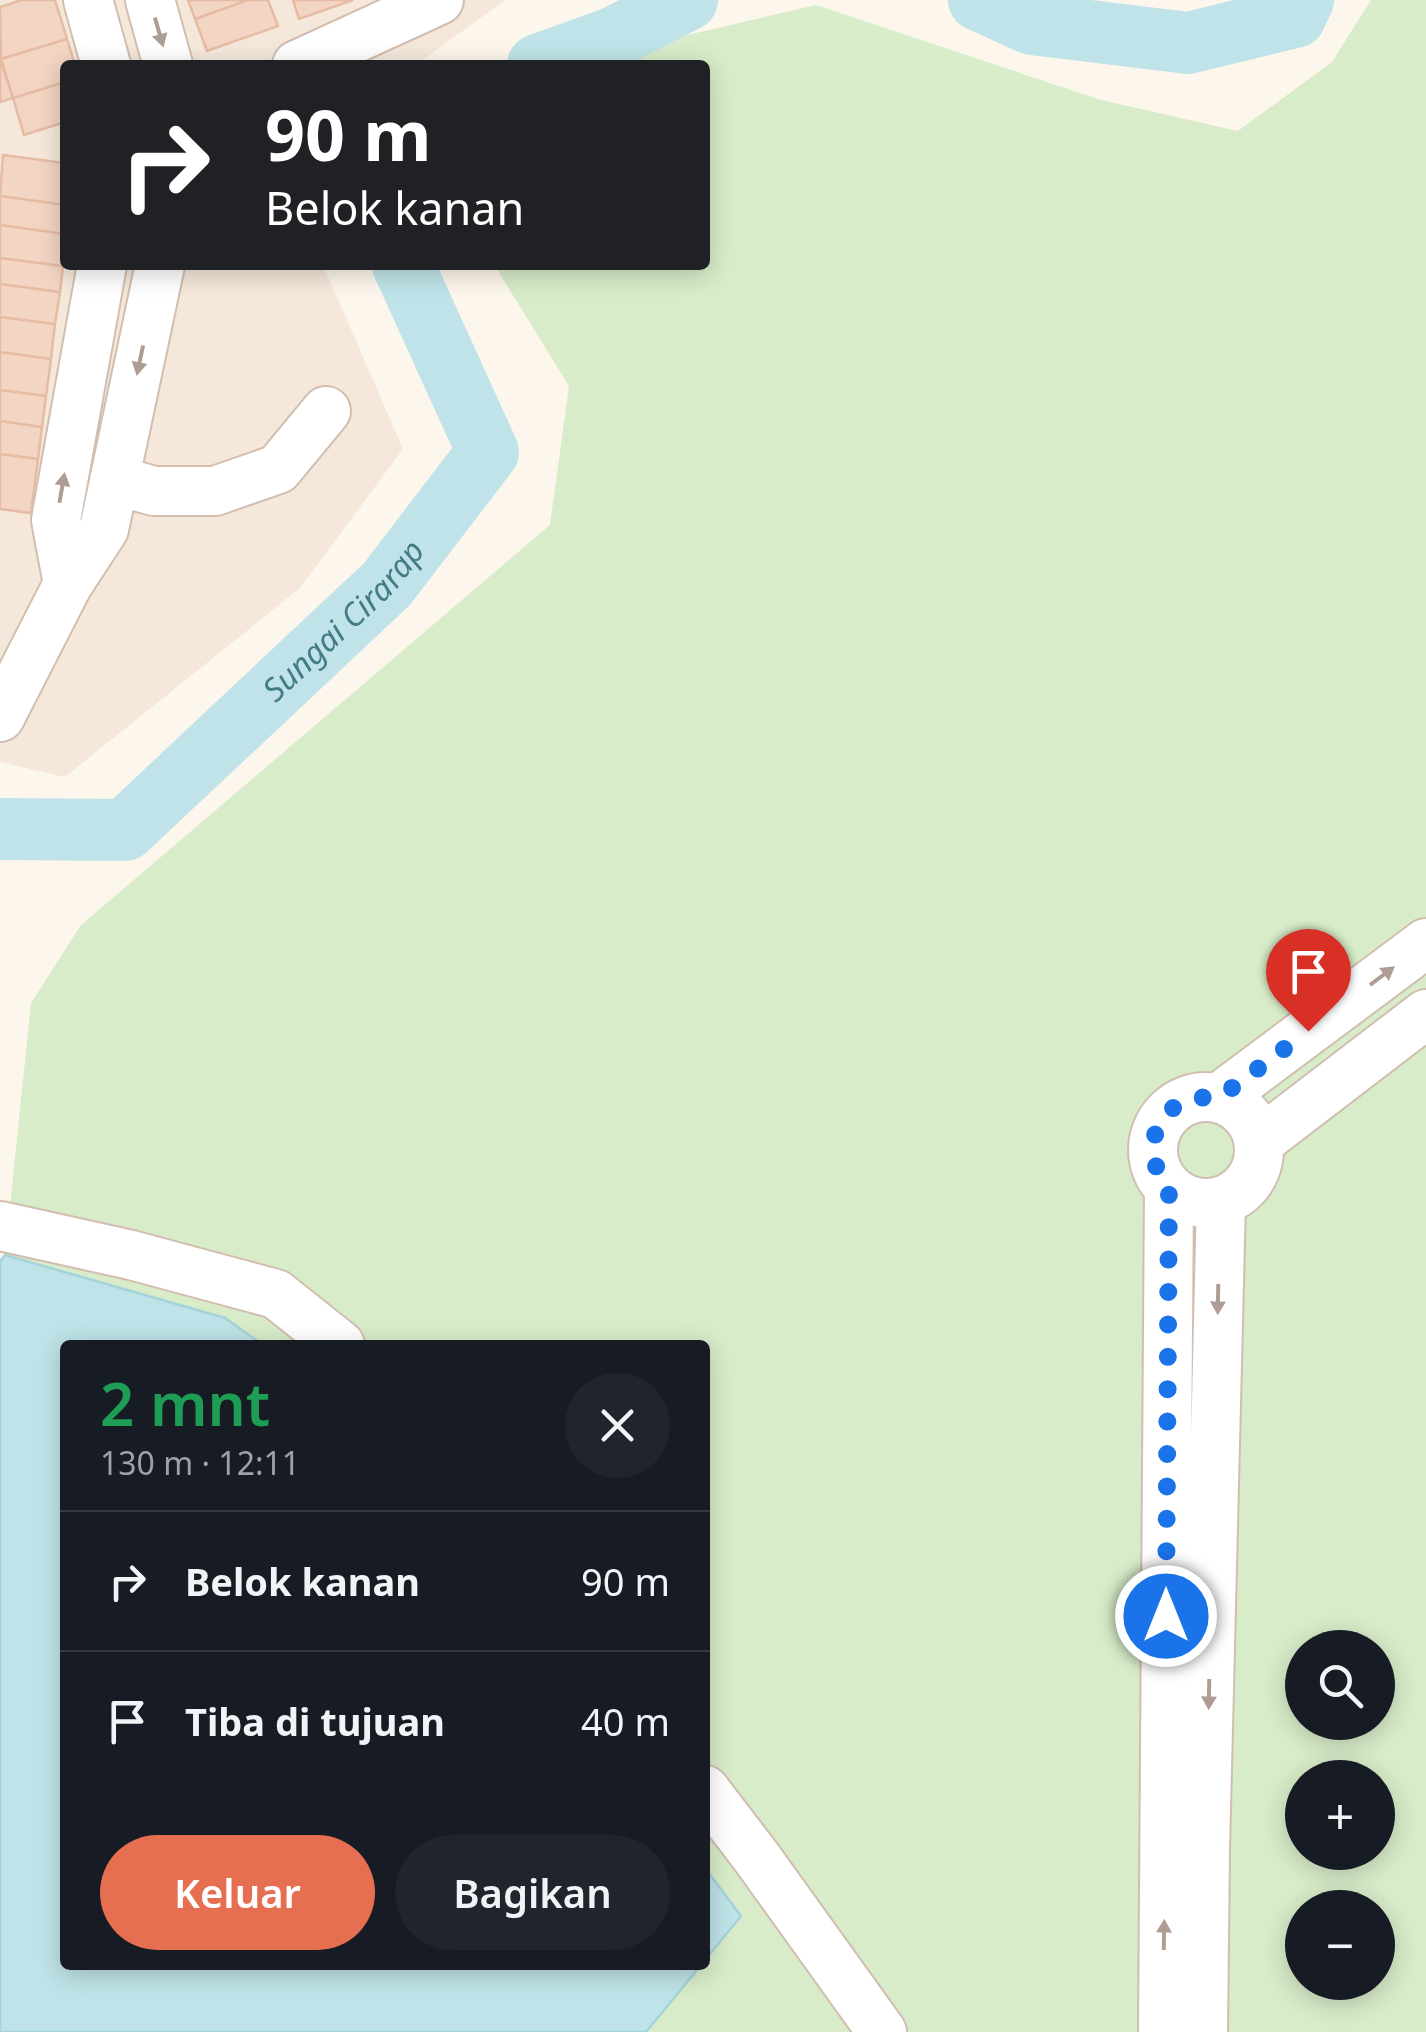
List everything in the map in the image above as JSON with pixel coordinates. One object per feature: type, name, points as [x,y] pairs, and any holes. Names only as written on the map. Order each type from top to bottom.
[{"type":"street","points":[[88,0],[105,60]]},
{"type":"street","points":[[150,0],[167,60]]},
{"type":"street","points":[[304,60],[366,16],[439,0]]},
{"type":"street","points":[[68,584],[56,520],[101,270]]},
{"type":"street","points":[[0,717],[12,665],[104,529],[159,270]]},
{"type":"street","points":[[114,480],[154,491],[215,491],[278,470],[326,411]]},
{"type":"street","points":[[1220,1097],[1426,944]]},
{"type":"street","points":[[1259,1142],[1426,1014]]},
{"type":"street","points":[[1220,1097],[1244,1112],[1254,1126],[1259,1142],[1258,1163],[1237,1194],[1202,1203],[1184,1199],[1158,1173],[1154,1137],[1175,1106],[1191,1098],[1220,1097]]},
{"type":"street","points":[[1169,1188],[1185,1850],[1204,2032]]},
{"type":"street","points":[[1163,2032],[1185,1850],[1221,1201]]},
{"type":"street","points":[[0,1226],[276,1294],[334,1340]]},
{"type":"street","points":[[710,1797],[882,2032]]},
{"type":"shaded area","points":[[0,0],[505,0],[423,60],[60,60],[60,270],[325,270],[403,449],[300,588],[65,777],[0,762]]},
{"type":"green space","points":[[1371,0],[1426,0],[1426,2032],[646,2032],[697,1970],[710,1970],[710,1954],[741,1916],[710,1875],[710,1340],[256,1340],[225,1318],[5,1255],[31,1003],[81,925],[550,525],[569,386],[498,270],[710,270],[710,60],[638,60],[666,40],[816,5],[1101,100],[1238,131],[1332,62]]},
{"type":"water","points":[[5,1255],[225,1318],[256,1340],[60,1340],[60,1970],[697,1970],[646,2032],[0,2032],[0,1262]]},
{"type":"water","points":[[710,1875],[741,1916],[710,1954]]},
{"type":"building","points":[[22,0],[55,0],[67,39],[1,59],[0,7]]},
{"type":"building","points":[[188,0],[248,0],[195,19]]},
{"type":"building","points":[[248,0],[268,0],[278,26],[207,51],[195,19]]},
{"type":"building","points":[[293,0],[353,0],[299,19]]},
{"type":"building","points":[[67,39],[73,60],[60,60],[60,84],[13,98],[1,59]]},
{"type":"building","points":[[0,59],[13,98],[0,102]]},
{"type":"building","points":[[60,84],[60,124],[24,135],[13,98]]},
{"type":"building","points":[[3,155],[60,162],[60,204],[0,196]]},
{"type":"building","points":[[0,196],[60,204],[60,233],[0,225]]},
{"type":"building","points":[[0,225],[60,233],[60,266],[0,258]]},
{"type":"building","points":[[0,258],[60,266],[63,270],[60,292],[0,284]]},
{"type":"building","points":[[0,284],[60,292],[55,324],[0,317]]},
{"type":"building","points":[[0,317],[55,324],[51,359],[0,352]]},
{"type":"building","points":[[0,352],[51,359],[46,396],[0,390]]},
{"type":"building","points":[[0,390],[46,396],[42,427],[0,421]]},
{"type":"building","points":[[0,421],[42,427],[38,459],[0,454]]},
{"type":"building","points":[[0,454],[38,459],[31,513],[0,509]]},
{"type":"waterway","name":"Sungai Cirarap","points":[[552,60],[613,38],[687,0]]},
{"type":"waterway","name":"Sungai Cirarap","points":[[979,0],[1032,24],[1188,43],[1295,17],[1303,0]]},
{"type":"waterway","name":"Sungai Cirarap","points":[[0,829],[125,830],[387,584],[488,452],[405,270]]},
{"type":"route","points":[[1166,1616],[1169,1188],[1158,1173],[1154,1137],[1175,1106],[1191,1098],[1220,1097],[1308,1031]]}]
